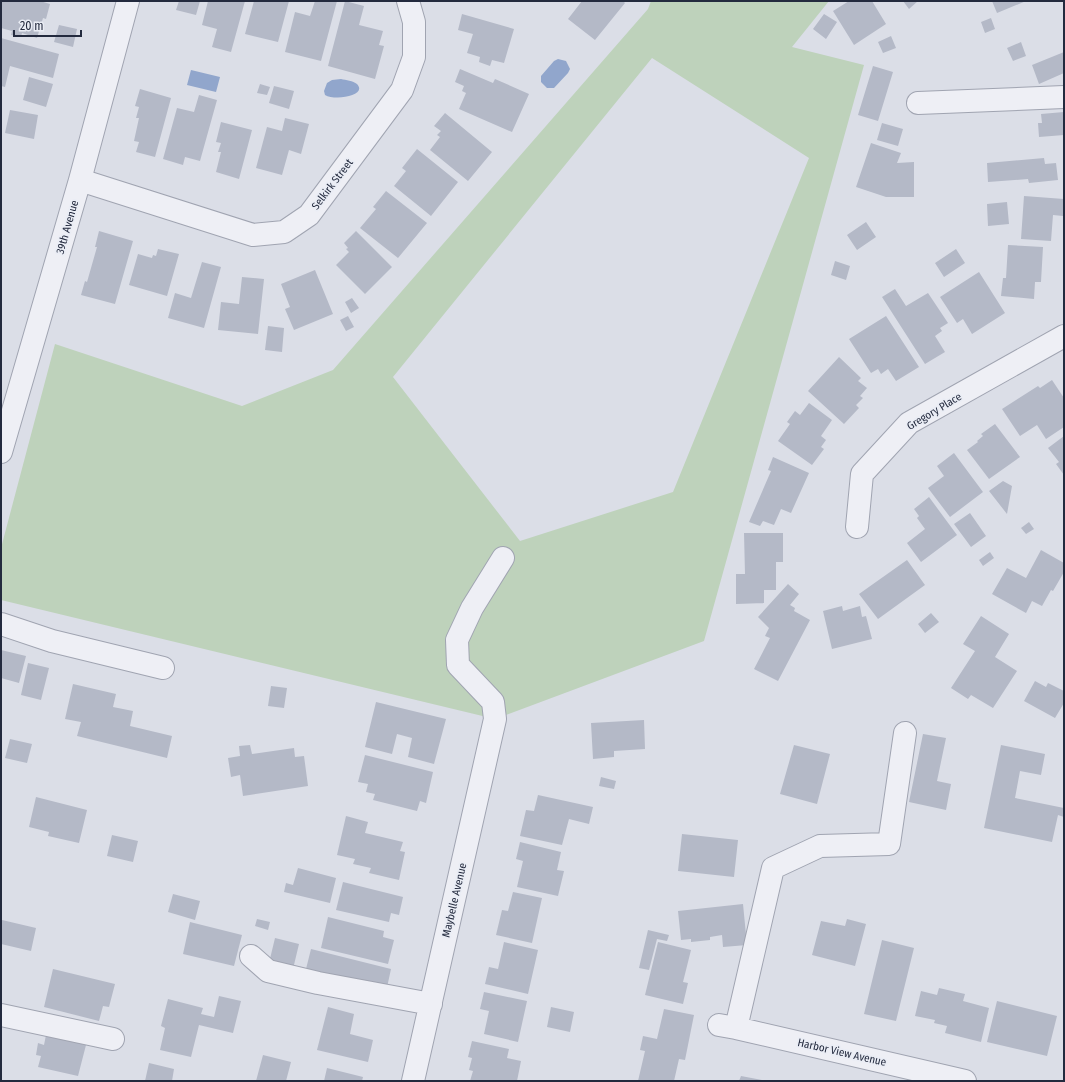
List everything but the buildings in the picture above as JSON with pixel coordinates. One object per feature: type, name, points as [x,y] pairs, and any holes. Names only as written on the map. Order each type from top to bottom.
[{"type":"street","name":"39th Avenue","points":[[1,452],[80,180],[128,1]]},
{"type":"street","name":"Selkirk Street","points":[[80,180],[253,235],[284,232],[309,215],[402,90],[414,57],[414,22],[408,1]]},
{"type":"street","points":[[918,103],[1064,97]]},
{"type":"street","name":"Gregory Place","points":[[857,527],[862,474],[909,423],[1064,336]]},
{"type":"street","name":"Maybelle Avenue","points":[[413,1081],[495,719],[493,702],[458,665],[457,640],[472,608],[503,558]]},
{"type":"street","points":[[1,624],[52,641],[163,668]]},
{"type":"street","name":"Harbor View Avenue","points":[[905,734],[889,844],[820,846],[773,868],[728,1026],[965,1081]]},
{"type":"street","points":[[251,956],[268,971],[318,983],[431,1004]]},
{"type":"street","points":[[1,1015],[113,1039]]},
{"type":"green space","points":[[651,1],[829,1],[792,47],[864,65],[704,641],[495,719],[1,600],[1,548],[55,344],[242,406],[333,370],[648,9]],"holes":[[[652,58],[809,158],[673,492],[520,541],[393,377]]]},
{"type":"water","points":[[558,59],[566,61],[570,69],[554,88],[547,88],[541,82],[541,76],[554,61]]},
{"type":"water","points":[[191,70],[220,77],[216,92],[187,85]]},
{"type":"water","points":[[341,79],[357,84],[359,88],[358,92],[349,96],[336,98],[325,95],[324,91],[327,83],[332,80]]}]
